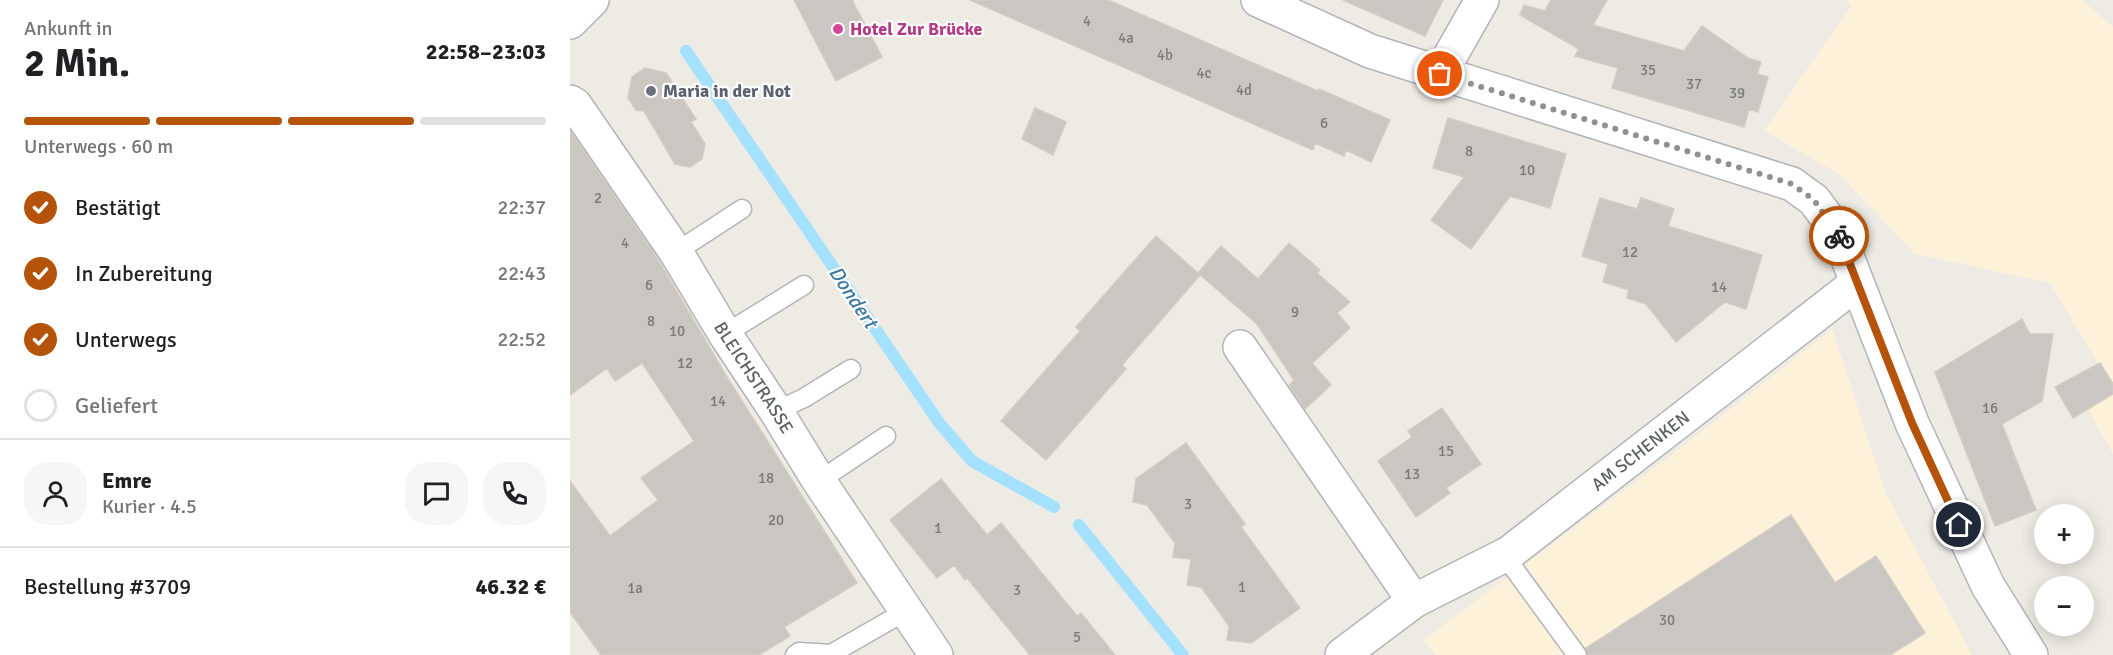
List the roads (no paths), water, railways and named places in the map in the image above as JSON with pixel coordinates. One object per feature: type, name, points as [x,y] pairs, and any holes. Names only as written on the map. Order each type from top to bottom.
[{"type":"street","points":[[570,22],[592,0]]},
{"type":"street","points":[[1258,0],[1370,51],[1792,184],[1814,200],[1837,231],[1912,423],[1983,575],[2031,655]]},
{"type":"street","points":[[1440,74],[1482,0]]},
{"type":"street","name":"BLEICHSTRASSE","points":[[570,102],[575,105],[676,252],[819,482],[936,655]]},
{"type":"street","name":"AM SCHENKEN","points":[[1342,655],[1414,601],[1504,555],[1857,283]]},
{"type":"street","points":[[1240,346],[1414,601]]},
{"type":"lane","points":[[676,252],[742,209]]},
{"type":"lane","points":[[725,334],[804,285]]},
{"type":"lane","points":[[776,411],[804,398],[851,369]]},
{"type":"lane","points":[[819,482],[886,436]]},
{"type":"lane","points":[[1504,555],[1576,655]]},
{"type":"lane","points":[[795,655],[799,652],[831,654],[906,611]]},
{"type":"waterway","name":"Dondert","points":[[686,51],[940,424],[972,461],[1054,507]]},
{"type":"waterway","name":"Dondert","points":[[1079,525],[1183,655]]},
{"type":"place","name":"Hotel Zur Brücke","points":[[838,29]]},
{"type":"place","name":"Maria in der Not","points":[[651,91]]}]
